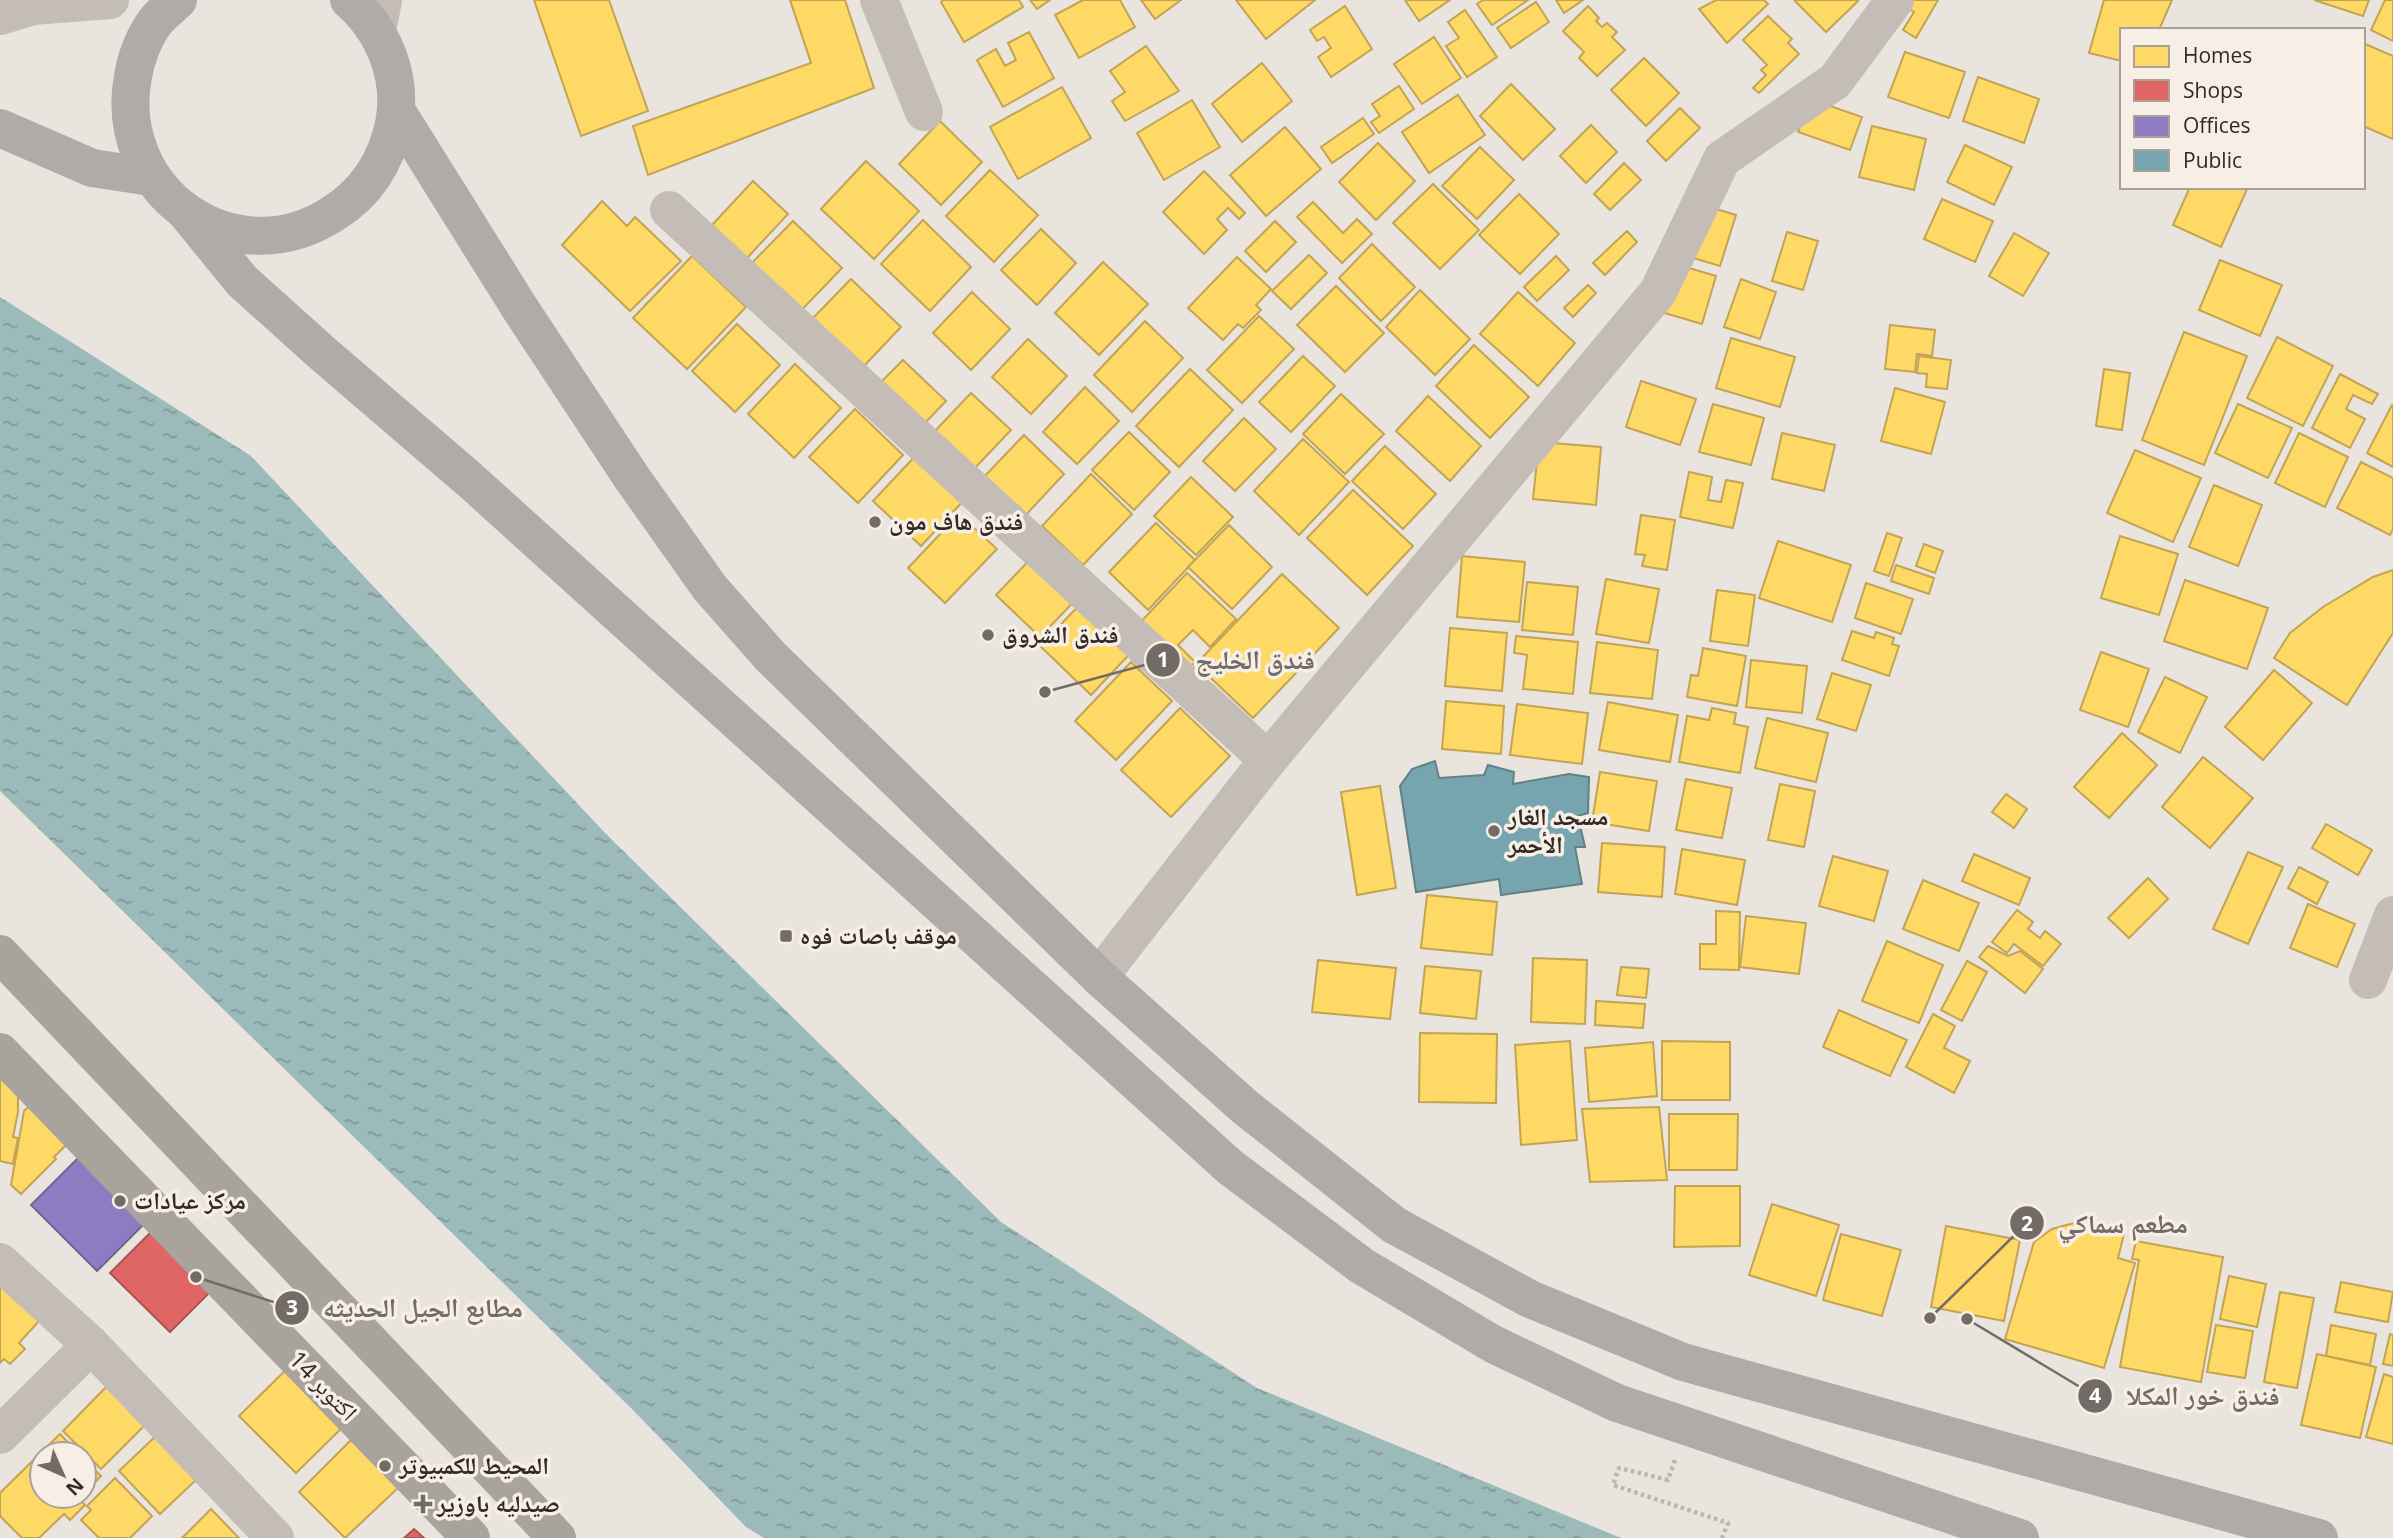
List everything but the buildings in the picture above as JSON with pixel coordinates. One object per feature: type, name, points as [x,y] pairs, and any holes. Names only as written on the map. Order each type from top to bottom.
[{"type":"highway","points":[[0,954],[557,1538]]},
{"type":"highway","name":"14 اكتوبر","points":[[0,1052],[471,1538]]},
{"type":"main road","points":[[178,0],[155,23],[136,59],[128,99],[134,140],[151,177],[166,195],[185,211],[242,281],[470,480],[1230,1167],[1362,1266],[1493,1344],[1617,1403],[2020,1538]]},
{"type":"main road","points":[[185,211],[216,228],[250,236],[286,234],[320,223],[350,203],[373,177],[390,145],[397,110],[393,69],[380,16],[349,0]]},
{"type":"main road","points":[[397,110],[521,310],[632,478],[710,589],[770,656],[1099,977],[1245,1107],[1394,1225],[1530,1299],[1683,1362],[2319,1538]]},
{"type":"main road","points":[[0,128],[92,168],[151,177]]},
{"type":"street","points":[[0,16],[33,6],[110,0]]},
{"type":"street","points":[[879,0],[924,112]]},
{"type":"street","points":[[1099,977],[1268,760],[1658,292],[1722,159],[1835,81],[1895,0]]},
{"type":"street","points":[[669,210],[1268,760]]},
{"type":"street","points":[[2368,980],[2393,915]]},
{"type":"street","points":[[0,1262],[91,1345],[275,1538]]},
{"type":"street","points":[[0,1434],[91,1345]]},
{"type":"path","points":[[1686,1426],[1668,1480],[1619,1468],[1613,1485],[1728,1523],[1722,1538]]},
{"type":"water","points":[[0,297],[251,456],[606,834],[1001,1222],[1257,1388],[1621,1538],[764,1538],[746,1527],[632,1409],[0,791]]},
{"type":"place","name":"فندق هاف مون","points":[[875,522]]},
{"type":"place","name":"فندق الشروق","points":[[988,635]]},
{"type":"place","name":"فندق الخليج","points":[[1045,692]]},
{"type":"place","name":"مسجد الغار الأحمر","points":[[1494,831]]},
{"type":"place","name":"موقف باصات فوه","points":[[786,936]]},
{"type":"place","name":"مركز عيادات","points":[[120,1201]]},
{"type":"place","name":"مطابع الجيل الحديثه","points":[[196,1277]]},
{"type":"place","name":"مطعم سماكي","points":[[1930,1318]]},
{"type":"place","name":"فندق خور المكلا","points":[[1967,1319]]},
{"type":"place","name":"المحيط للكمبيوتر","points":[[385,1466]]},
{"type":"place","name":"صيدليه باوزير","points":[[423,1504]]}]
